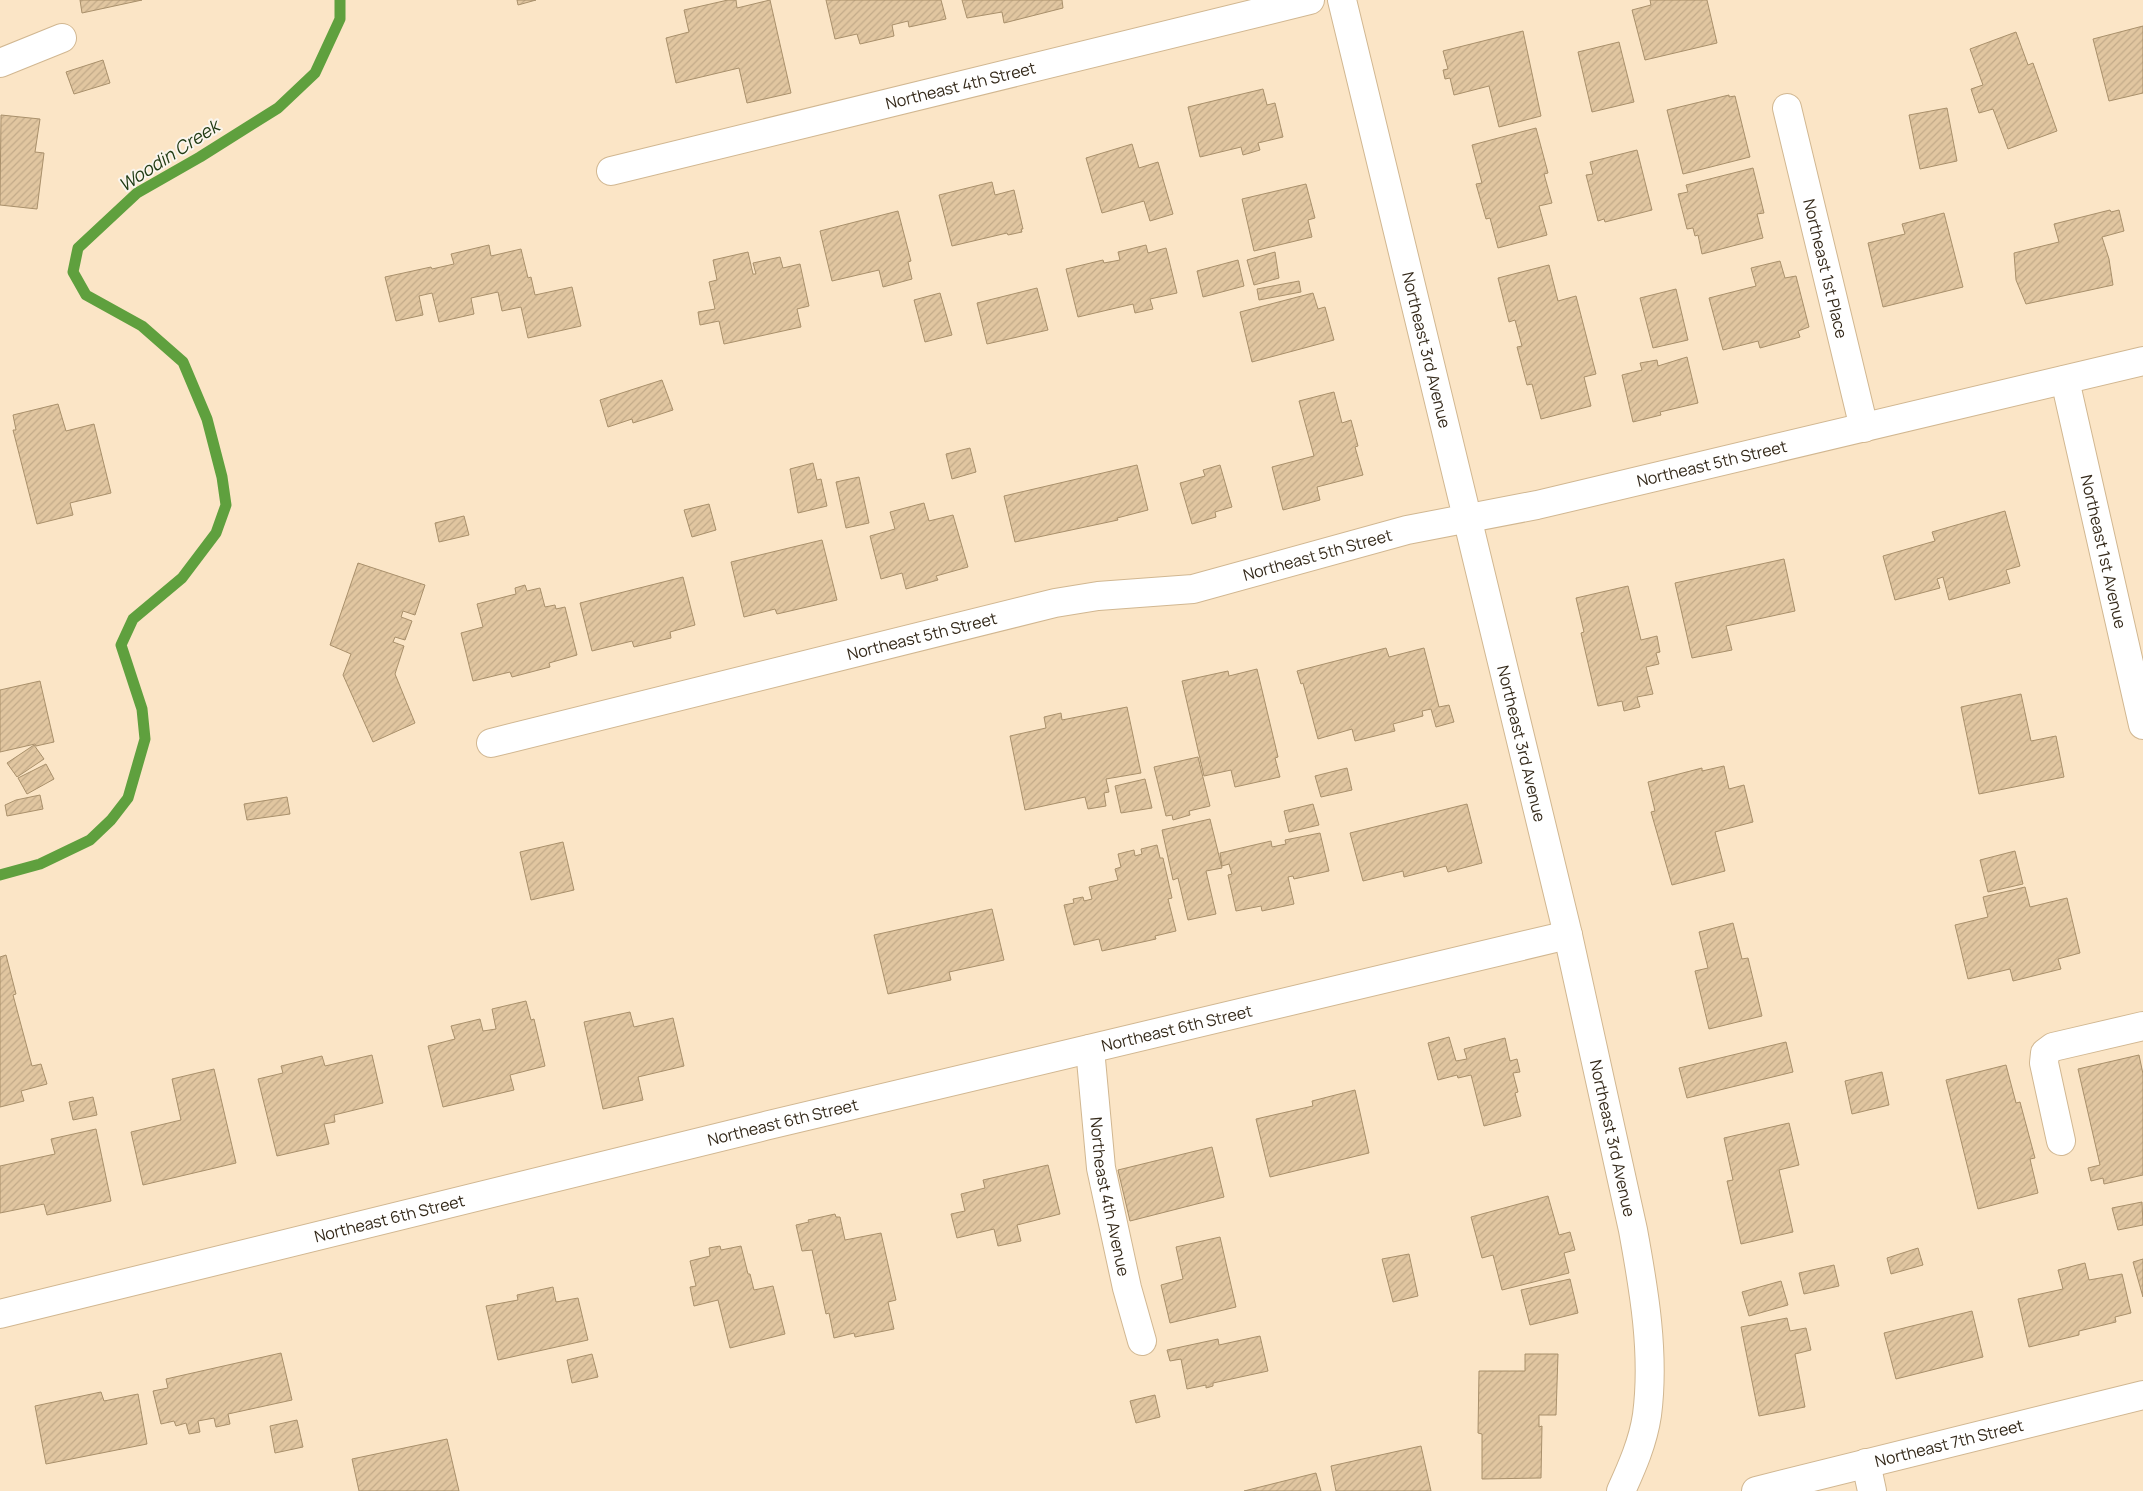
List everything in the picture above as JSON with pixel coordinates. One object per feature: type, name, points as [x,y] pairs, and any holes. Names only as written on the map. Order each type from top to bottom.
[{"type":"street","name":"Northeast 4th Street","points":[[610,171],[1310,0]]},
{"type":"street","name":"Northeast 3rd Avenue","points":[[1342,0],[1568,936],[1634,1230],[1642,1279],[1648,1341],[1647,1416],[1639,1448],[1621,1491]]},
{"type":"street","points":[[0,63],[62,38]]},
{"type":"street","name":"Northeast 1st Place","points":[[1787,108],[1864,428]]},
{"type":"street","name":"Northeast 5th Street","points":[[491,743],[1055,603],[1098,596],[1193,589],[1407,530],[1537,505],[2143,361]]},
{"type":"street","name":"Northeast 1st Avenue","points":[[2065,380],[2143,724]]},
{"type":"street","name":"Northeast 6th Street","points":[[0,1314],[765,1126],[1568,936]]},
{"type":"street","points":[[2061,1141],[2044,1063],[2045,1052],[2054,1047],[2143,1026]]},
{"type":"street","name":"Northeast 4th Avenue","points":[[1090,1049],[1101,1168],[1127,1288],[1142,1341]]},
{"type":"street","name":"Northeast 7th Street","points":[[1756,1491],[2143,1395]]},
{"type":"street","points":[[1866,1463],[1872,1491]]},
{"type":"building","points":[[80,0],[142,0],[82,13]]},
{"type":"building","points":[[517,0],[536,0],[518,5]]},
{"type":"building","points":[[728,0],[736,0],[737,8],[770,0],[791,93],[747,103],[739,68],[676,83],[666,38],[689,32],[684,10]]},
{"type":"building","points":[[826,0],[941,0],[946,19],[909,27],[908,21],[892,25],[894,36],[860,44],[857,34],[835,39]]},
{"type":"building","points":[[962,0],[1062,0],[1063,8],[1004,23],[1002,12],[967,18]]},
{"type":"building","points":[[1650,0],[1707,0],[1717,43],[1645,60],[1632,10],[1651,5]]},
{"type":"building","points":[[2143,26],[2143,93],[2109,101],[2093,39]]},
{"type":"building","points":[[1523,31],[1541,116],[1499,127],[1489,86],[1454,95],[1450,78],[1445,79],[1443,70],[1448,69],[1443,51]]},
{"type":"building","points":[[2016,32],[2028,65],[2033,63],[2057,131],[2008,149],[1993,109],[1979,113],[1971,89],[1983,85],[1970,49]]},
{"type":"building","points":[[1619,42],[1634,102],[1592,112],[1578,52]]},
{"type":"building","points":[[103,60],[110,83],[74,94],[66,72]]},
{"type":"building","points":[[1263,89],[1267,105],[1275,103],[1283,137],[1258,143],[1260,150],[1243,155],[1241,147],[1200,157],[1188,107]]},
{"type":"building","points":[[1729,95],[1729,97],[1735,96],[1750,157],[1683,174],[1667,110]]},
{"type":"building","points":[[1947,108],[1957,161],[1920,169],[1909,115]]},
{"type":"building","points":[[1,115],[40,119],[35,152],[44,153],[37,209],[0,205]]},
{"type":"building","points":[[1536,128],[1548,173],[1544,174],[1552,203],[1539,206],[1547,235],[1498,248],[1490,218],[1486,219],[1476,184],[1482,183],[1472,145]]},
{"type":"building","points":[[1132,144],[1139,168],[1158,162],[1173,214],[1150,221],[1144,201],[1102,213],[1086,158]]},
{"type":"building","points":[[1637,150],[1652,210],[1605,222],[1604,219],[1598,221],[1586,175],[1593,174],[1590,162]]},
{"type":"building","points":[[1753,168],[1764,213],[1757,214],[1763,238],[1702,254],[1698,235],[1695,236],[1693,228],[1687,229],[1678,194],[1688,192],[1686,185]]},
{"type":"building","points":[[992,182],[995,195],[1014,190],[1023,229],[1021,229],[1022,232],[1008,235],[1007,233],[952,246],[939,195]]},
{"type":"building","points":[[1306,184],[1315,218],[1308,220],[1312,237],[1254,251],[1242,199]]},
{"type":"building","points":[[2110,210],[2111,212],[2119,210],[2124,231],[2102,237],[2109,259],[2113,285],[2026,304],[2016,280],[2014,253],[2059,242],[2054,224]]},
{"type":"building","points":[[898,211],[911,261],[908,262],[912,279],[883,287],[879,270],[832,281],[820,231]]},
{"type":"building","points":[[1944,213],[1963,287],[1883,307],[1868,243],[1905,234],[1902,224]]},
{"type":"building","points":[[489,245],[491,256],[521,249],[528,278],[531,277],[535,295],[572,287],[581,326],[528,338],[521,307],[502,311],[498,292],[471,298],[474,314],[439,322],[432,293],[419,296],[423,315],[396,321],[385,277],[454,264],[451,254]]},
{"type":"building","points":[[1146,245],[1148,253],[1166,248],[1177,293],[1150,299],[1153,309],[1135,313],[1133,304],[1078,317],[1066,269],[1103,260],[1104,263],[1120,260],[1118,252]]},
{"type":"building","points":[[748,252],[753,274],[756,274],[753,263],[780,257],[783,268],[800,264],[809,306],[797,309],[801,327],[724,344],[719,321],[700,325],[698,312],[715,309],[709,282],[717,280],[713,260]]},
{"type":"building","points":[[1275,252],[1279,278],[1254,285],[1247,260]]},
{"type":"building","points":[[1238,260],[1244,286],[1203,297],[1197,271]]},
{"type":"building","points":[[1780,261],[1785,278],[1796,276],[1809,327],[1798,331],[1800,337],[1760,348],[1758,341],[1723,350],[1709,298],[1756,286],[1751,268]]},
{"type":"building","points":[[1549,265],[1558,301],[1576,296],[1596,374],[1584,377],[1591,406],[1541,419],[1532,384],[1527,385],[1517,347],[1522,346],[1515,320],[1509,322],[1498,278]]},
{"type":"building","points":[[1299,281],[1301,292],[1259,300],[1257,289]]},
{"type":"building","points":[[1037,288],[1048,330],[987,344],[977,303]]},
{"type":"building","points":[[1676,289],[1688,340],[1653,348],[1640,298]]},
{"type":"building","points":[[940,293],[952,335],[925,342],[914,300]]},
{"type":"building","points":[[1313,293],[1318,309],[1325,307],[1334,340],[1252,362],[1240,312]]},
{"type":"building","points":[[1687,357],[1698,403],[1660,412],[1661,415],[1633,422],[1622,375],[1642,370],[1640,363],[1657,360],[1658,366]]},
{"type":"building","points":[[662,380],[673,410],[633,423],[632,419],[608,427],[600,400]]},
{"type":"building","points":[[1334,392],[1342,423],[1351,420],[1358,446],[1355,447],[1363,475],[1317,487],[1320,500],[1283,510],[1272,467],[1314,456],[1299,401]]},
{"type":"building","points":[[58,404],[66,431],[94,424],[111,493],[70,503],[73,515],[37,524],[13,430],[16,430],[13,415]]},
{"type":"building","points":[[970,448],[976,472],[952,479],[946,454]]},
{"type":"building","points":[[813,463],[817,480],[821,479],[827,506],[798,513],[790,469]]},
{"type":"building","points":[[1137,465],[1148,510],[1117,518],[1118,520],[1015,542],[1004,496]]},
{"type":"building","points":[[1220,465],[1232,507],[1215,512],[1216,517],[1192,524],[1180,483],[1205,476],[1203,470]]},
{"type":"building","points":[[859,477],[869,523],[846,528],[836,482]]},
{"type":"building","points":[[924,503],[929,521],[953,515],[968,567],[936,576],[938,580],[906,589],[902,573],[881,579],[870,536],[895,529],[890,512]]},
{"type":"building","points":[[709,504],[716,530],[692,537],[684,510]]},
{"type":"building","points":[[2005,511],[2020,566],[2006,570],[2010,583],[1949,600],[1943,577],[1937,579],[1940,588],[1895,600],[1883,556],[1935,541],[1932,532]]},
{"type":"building","points":[[464,516],[469,535],[439,542],[435,523]]},
{"type":"building","points":[[822,540],[837,600],[777,614],[775,609],[744,617],[731,562]]},
{"type":"building","points":[[1784,559],[1795,611],[1726,626],[1732,650],[1692,658],[1675,583]]},
{"type":"building","points":[[358,563],[425,585],[415,615],[403,611],[401,617],[412,621],[405,640],[395,637],[393,642],[404,646],[395,674],[415,723],[373,742],[343,675],[351,654],[330,645]]},
{"type":"building","points":[[683,577],[695,625],[670,632],[671,638],[634,647],[632,641],[592,651],[580,603]]},
{"type":"building","points":[[525,585],[527,591],[540,588],[545,607],[555,605],[556,609],[565,607],[577,655],[549,663],[550,667],[512,677],[510,672],[473,681],[461,633],[483,627],[477,604],[516,594],[515,588]]},
{"type":"building","points":[[1628,586],[1641,640],[1657,636],[1660,652],[1656,653],[1659,664],[1646,667],[1653,694],[1637,697],[1640,707],[1624,711],[1622,701],[1598,706],[1581,633],[1584,632],[1576,598]]},
{"type":"building","points":[[1386,648],[1389,657],[1424,648],[1439,707],[1449,705],[1454,722],[1436,727],[1431,709],[1422,711],[1423,716],[1393,724],[1395,731],[1355,741],[1352,729],[1318,739],[1303,683],[1301,684],[1297,671]]},
{"type":"building","points":[[1257,669],[1278,757],[1275,758],[1280,777],[1235,787],[1231,770],[1204,776],[1182,681],[1228,671],[1229,676]]},
{"type":"building","points":[[40,681],[54,742],[0,752],[0,690]]},
{"type":"building","points":[[2021,694],[2031,741],[2056,736],[2064,777],[1979,794],[1961,707]]},
{"type":"building","points":[[1127,707],[1141,773],[1106,779],[1109,792],[1104,793],[1106,806],[1088,809],[1085,797],[1025,810],[1010,736],[1046,728],[1044,717],[1061,713],[1062,720]]},
{"type":"building","points":[[34,745],[44,759],[17,777],[7,763]]},
{"type":"building","points":[[1198,757],[1210,806],[1189,811],[1190,815],[1173,820],[1172,815],[1166,816],[1154,767]]},
{"type":"building","points":[[46,764],[54,779],[27,794],[18,778]]},
{"type":"building","points":[[1724,766],[1729,789],[1744,785],[1753,822],[1715,832],[1725,871],[1672,885],[1651,812],[1655,811],[1648,782],[1702,768],[1702,771]]},
{"type":"building","points":[[1347,768],[1352,790],[1321,797],[1315,776]]},
{"type":"building","points":[[1145,779],[1152,808],[1121,813],[1115,786]]},
{"type":"building","points":[[40,795],[43,809],[7,816],[5,805],[16,800]]},
{"type":"building","points":[[287,797],[290,814],[247,820],[244,804]]},
{"type":"building","points":[[1313,804],[1319,825],[1289,832],[1284,811]]},
{"type":"building","points":[[1467,804],[1482,863],[1448,872],[1446,866],[1404,877],[1403,871],[1363,881],[1350,833]]},
{"type":"building","points":[[1210,819],[1222,868],[1206,871],[1216,914],[1188,920],[1178,878],[1173,880],[1162,830]]},
{"type":"building","points":[[1320,833],[1329,871],[1294,879],[1293,876],[1288,877],[1294,904],[1262,911],[1261,906],[1236,911],[1228,875],[1232,874],[1229,864],[1222,866],[1220,853],[1271,841],[1272,847],[1286,844],[1285,840]]},
{"type":"building","points":[[563,842],[574,890],[531,900],[520,852]]},
{"type":"building","points":[[1157,845],[1160,858],[1163,858],[1172,898],[1168,899],[1176,931],[1155,936],[1156,939],[1102,951],[1099,939],[1074,945],[1064,905],[1074,903],[1073,899],[1083,897],[1084,901],[1092,899],[1089,887],[1118,880],[1115,869],[1121,867],[1118,854],[1134,850],[1135,856],[1142,854],[1141,849]]},
{"type":"building","points":[[2015,851],[2023,884],[1988,892],[1980,860]]},
{"type":"building","points":[[2025,887],[2030,907],[2067,898],[2080,953],[2058,959],[2061,969],[2013,981],[2010,969],[1968,979],[1955,925],[1988,917],[1983,897]]},
{"type":"building","points":[[992,909],[1004,960],[949,972],[951,980],[888,994],[874,935]]},
{"type":"building","points":[[1733,923],[1742,959],[1748,958],[1762,1016],[1709,1029],[1695,971],[1708,968],[1699,932]]},
{"type":"building","points":[[6,955],[16,994],[13,995],[32,1066],[41,1064],[47,1084],[21,1091],[24,1101],[0,1107],[0,957]]},
{"type":"building","points":[[526,1001],[531,1020],[534,1019],[545,1066],[510,1075],[514,1090],[443,1107],[428,1046],[455,1039],[451,1026],[480,1019],[483,1031],[496,1029],[492,1009]]},
{"type":"building","points":[[630,1012],[634,1027],[673,1018],[684,1066],[638,1077],[643,1100],[603,1109],[584,1022]]},
{"type":"building","points":[[1449,1037],[1456,1061],[1467,1059],[1464,1049],[1505,1038],[1510,1061],[1517,1059],[1520,1072],[1513,1073],[1518,1092],[1515,1093],[1521,1116],[1484,1126],[1471,1075],[1458,1078],[1457,1075],[1438,1080],[1428,1043]]},
{"type":"building","points":[[1786,1042],[1793,1072],[1687,1098],[1679,1068]]},
{"type":"building","points":[[372,1055],[383,1103],[334,1115],[335,1122],[324,1124],[329,1144],[277,1156],[258,1079],[283,1073],[281,1066],[322,1056],[325,1066]]},
{"type":"building","points":[[2139,1055],[2143,1074],[2143,1175],[2104,1184],[2103,1178],[2091,1181],[2088,1168],[2100,1165],[2078,1069]]},
{"type":"building","points":[[2006,1065],[2016,1103],[2020,1102],[2035,1158],[2030,1159],[2038,1193],[1978,1209],[1946,1080]]},
{"type":"building","points":[[214,1069],[236,1163],[143,1185],[131,1132],[181,1120],[172,1079]]},
{"type":"building","points":[[1882,1072],[1889,1105],[1852,1114],[1845,1081]]},
{"type":"building","points":[[1355,1090],[1369,1153],[1270,1177],[1256,1119],[1313,1106],[1312,1101]]},
{"type":"building","points":[[93,1097],[97,1115],[73,1120],[69,1102]]},
{"type":"building","points":[[1789,1123],[1799,1165],[1779,1170],[1793,1232],[1741,1244],[1727,1181],[1733,1180],[1724,1138]]},
{"type":"building","points":[[96,1129],[111,1201],[47,1215],[44,1204],[0,1213],[0,1166],[55,1154],[51,1139]]},
{"type":"building","points":[[1212,1147],[1224,1197],[1130,1221],[1118,1170]]},
{"type":"building","points":[[1048,1165],[1060,1214],[1017,1225],[1021,1241],[998,1246],[994,1229],[957,1238],[951,1214],[965,1211],[961,1194],[985,1188],[983,1180]]},
{"type":"building","points":[[1548,1196],[1559,1235],[1570,1232],[1575,1250],[1564,1253],[1569,1273],[1502,1290],[1493,1255],[1482,1258],[1471,1217]]},
{"type":"building","points":[[2142,1202],[2143,1225],[2118,1230],[2112,1208]]},
{"type":"building","points":[[835,1214],[836,1217],[840,1217],[845,1240],[881,1233],[896,1300],[888,1302],[894,1329],[855,1337],[854,1333],[834,1338],[829,1313],[826,1314],[812,1250],[802,1251],[796,1225],[809,1222],[808,1220]]},
{"type":"building","points":[[1220,1237],[1236,1307],[1170,1323],[1161,1285],[1183,1279],[1176,1247]]},
{"type":"building","points":[[720,1246],[721,1250],[741,1246],[754,1290],[773,1286],[785,1334],[730,1348],[718,1300],[694,1306],[690,1287],[696,1286],[690,1261],[710,1256],[709,1248]]},
{"type":"building","points":[[1918,1248],[1923,1265],[1891,1274],[1887,1258]]},
{"type":"building","points":[[1409,1254],[1418,1296],[1393,1302],[1382,1259]]},
{"type":"building","points":[[2143,1259],[2143,1297],[2133,1262]]},
{"type":"building","points":[[2085,1263],[2089,1280],[2122,1274],[2131,1313],[2115,1317],[2116,1322],[2079,1331],[2079,1335],[2029,1347],[2018,1299],[2063,1289],[2058,1270]]},
{"type":"building","points":[[1834,1265],[1839,1286],[1804,1294],[1799,1273]]},
{"type":"building","points":[[1570,1279],[1578,1313],[1530,1325],[1521,1290]]},
{"type":"building","points":[[1781,1281],[1788,1305],[1749,1316],[1742,1292]]},
{"type":"building","points":[[553,1287],[556,1302],[578,1298],[588,1340],[498,1360],[486,1306],[518,1300],[517,1295]]},
{"type":"building","points":[[1972,1311],[1983,1357],[1896,1379],[1884,1333]]},
{"type":"building","points":[[1787,1318],[1790,1331],[1806,1328],[1811,1350],[1795,1354],[1805,1407],[1759,1416],[1741,1327]]},
{"type":"building","points":[[1260,1336],[1268,1371],[1213,1383],[1213,1386],[1206,1388],[1206,1385],[1187,1389],[1181,1359],[1170,1361],[1167,1350],[1218,1339],[1219,1345]]},
{"type":"building","points":[[281,1353],[292,1400],[228,1414],[230,1424],[216,1427],[214,1418],[198,1421],[200,1432],[189,1434],[186,1423],[176,1426],[174,1421],[161,1424],[153,1391],[168,1388],[166,1379]]},
{"type":"building","points":[[592,1354],[598,1377],[572,1383],[567,1360]]},
{"type":"building","points":[[1525,1354],[1558,1354],[1556,1415],[1539,1415],[1539,1427],[1542,1426],[1541,1478],[1482,1479],[1482,1434],[1478,1433],[1479,1371],[1525,1371]]},
{"type":"building","points":[[101,1392],[104,1401],[138,1394],[147,1444],[46,1464],[35,1406]]},
{"type":"building","points":[[1155,1395],[1160,1417],[1136,1423],[1130,1401]]},
{"type":"building","points":[[297,1420],[303,1447],[275,1453],[270,1426]]},
{"type":"building","points":[[447,1439],[459,1491],[359,1491],[352,1459]]},
{"type":"building","points":[[1421,1446],[1431,1491],[1336,1491],[1331,1466]]},
{"type":"building","points":[[1316,1473],[1321,1491],[1244,1491]]},
{"type":"waterway","name":"Woodin Creek","points":[[0,875],[40,864],[90,840],[111,820],[128,798],[145,739],[142,709],[121,645],[133,619],[182,578],[216,533],[226,505],[222,477],[207,419],[183,362],[142,326],[86,295],[73,272],[78,248],[137,193],[200,157],[278,108],[315,73],[340,19],[340,0]]}]
